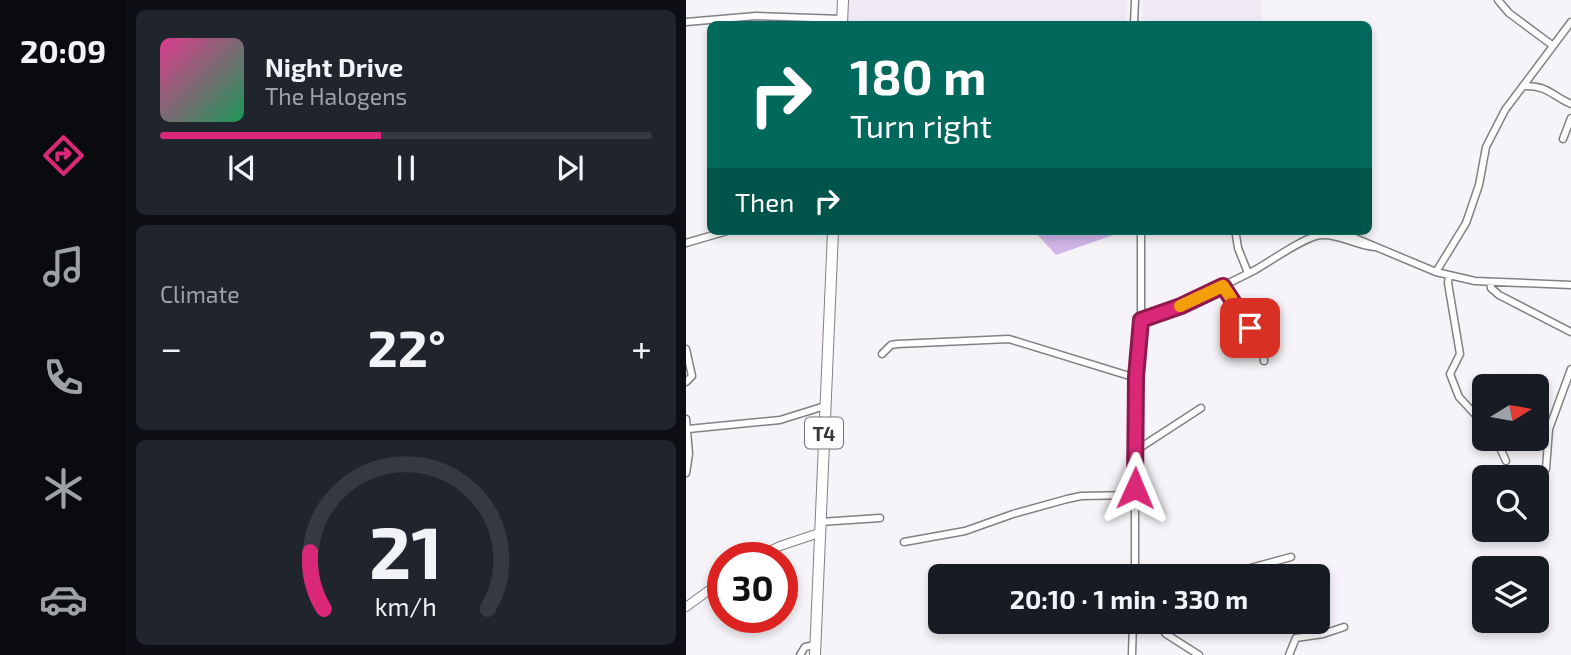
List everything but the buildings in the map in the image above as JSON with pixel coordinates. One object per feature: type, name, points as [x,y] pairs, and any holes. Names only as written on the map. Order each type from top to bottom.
[{"type":"highway","points":[[842,21],[843,0]]},
{"type":"highway","name":"T4","points":[[815,650],[833,235]]},
{"type":"main road","points":[[787,542],[819,527]]},
{"type":"main road","points":[[686,607],[707,592]]},
{"type":"street","points":[[1134,21],[1135,0]]},
{"type":"street","points":[[1498,0],[1509,13],[1552,45]]},
{"type":"street","points":[[686,22],[755,16],[828,21]]},
{"type":"street","points":[[1436,272],[1466,223],[1479,186],[1486,147],[1505,110],[1571,22]]},
{"type":"street","points":[[1523,86],[1544,87],[1571,104]]},
{"type":"street","points":[[1563,139],[1571,118]]},
{"type":"street","points":[[686,243],[713,235]]},
{"type":"street","points":[[1135,564],[1136,377],[1141,320],[1141,235]]},
{"type":"street","points":[[1236,235],[1248,273]]},
{"type":"street","points":[[1141,320],[1181,306],[1223,286],[1312,236],[1330,235],[1356,245],[1375,247]]},
{"type":"street","points":[[1347,235],[1449,275],[1490,282],[1571,285]]},
{"type":"street","points":[[1449,275],[1460,354],[1450,374],[1460,397],[1472,410]]},
{"type":"street","points":[[1490,282],[1491,288],[1499,295],[1571,332]]},
{"type":"street","points":[[1223,286],[1263,350],[1264,361]]},
{"type":"street","points":[[882,354],[891,345],[897,344],[1009,339],[1136,377]]},
{"type":"street","points":[[686,349],[692,376],[686,382]]},
{"type":"street","points":[[1546,465],[1549,429],[1571,369]]},
{"type":"street","points":[[688,429],[780,420],[825,407]]},
{"type":"street","points":[[1135,452],[1201,408]]},
{"type":"street","points":[[686,419],[686,473]]},
{"type":"street","points":[[1502,452],[1506,461]]},
{"type":"street","points":[[904,542],[965,531],[1013,514],[1081,496],[1134,495]]},
{"type":"street","points":[[819,527],[880,518]]},
{"type":"street","points":[[1265,564],[1291,557]]},
{"type":"street","points":[[1289,655],[1296,638],[1345,627]]},
{"type":"street","points":[[1132,655],[1133,634]]},
{"type":"street","points":[[1166,634],[1199,655]]},
{"type":"street","points":[[800,655],[805,647],[815,650]]},
{"type":"shaded area","points":[[847,0],[1127,0],[1126,21],[845,21]]},
{"type":"shaded area","points":[[1143,0],[1262,0],[1262,21],[1143,21]]},
{"type":"shaded area","points":[[1038,235],[1114,235],[1056,255]]},
{"type":"slow traffic","points":[[1180,306],[1223,286],[1231,298]]},
{"type":"route","points":[[1135,488],[1136,377],[1141,320],[1181,306],[1223,286],[1250,328]]}]
